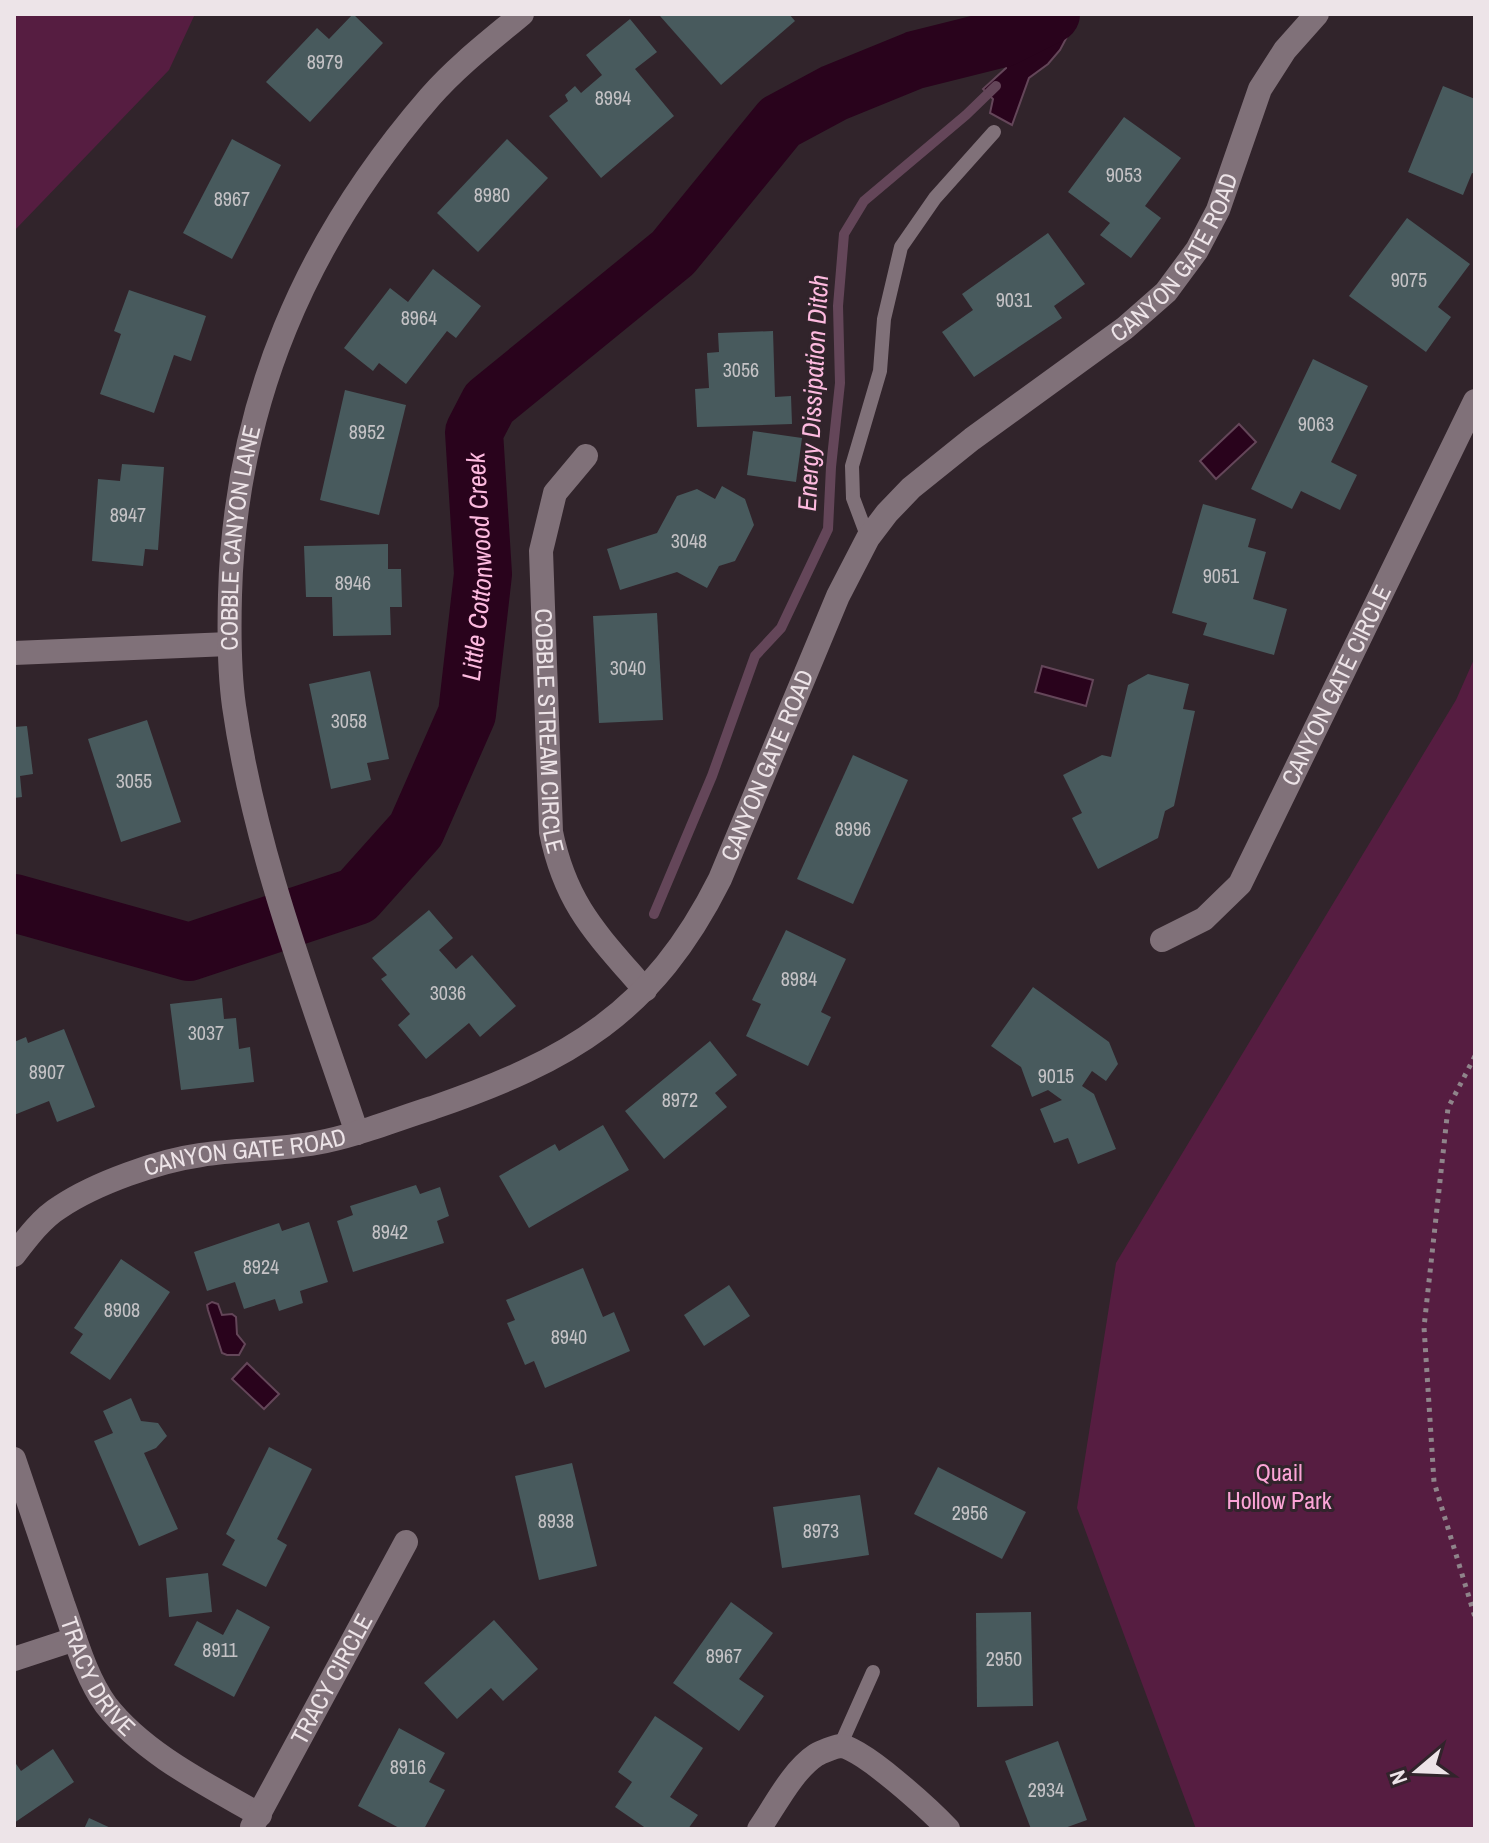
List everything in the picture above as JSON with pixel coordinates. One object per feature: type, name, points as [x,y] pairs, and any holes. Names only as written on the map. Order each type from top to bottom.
[{"type":"street","name":"COBBLE CANYON LANE","points":[[357,1133],[270,867],[250,786],[234,705],[229,644],[231,545],[244,460],[260,393],[293,309],[329,237],[378,161],[432,94],[522,14]]},
{"type":"street","name":"CANYON GATE ROAD","points":[[14,1255],[59,1207],[106,1184],[199,1155],[293,1146],[357,1133],[494,1086],[547,1062],[601,1029],[645,990],[678,952],[715,890],[838,596],[868,538],[911,488],[972,439],[1125,328],[1166,292],[1197,250],[1218,210],[1260,89],[1285,50],[1317,14]]},
{"type":"street","name":"CANYON GATE CIRCLE","points":[[1162,940],[1204,919],[1240,884],[1475,401]]},
{"type":"street","name":"COBBLE STREAM CIRCLE","points":[[586,456],[555,493],[541,551],[551,832],[558,866],[573,902],[645,990]]},
{"type":"street","points":[[14,653],[229,644]]},
{"type":"street","name":"TRACY DRIVE","points":[[14,1459],[75,1639],[87,1670],[106,1704],[133,1733],[255,1822]]},
{"type":"street","name":"TRACY CIRCLE","points":[[255,1822],[406,1542]]},
{"type":"street","points":[[14,1659],[75,1639]]},
{"type":"street","points":[[759,1829],[795,1777],[816,1755],[840,1746],[877,1766],[948,1829]]},
{"type":"lane","points":[[868,538],[853,498],[852,466],[880,371],[884,319],[901,247],[935,198],[994,132]]},
{"type":"lane","points":[[840,1746],[873,1672]]},
{"type":"path","points":[[1475,1056],[1448,1108],[1424,1327],[1434,1482],[1475,1617]]},
{"type":"green space","points":[[14,14],[195,14],[169,70],[14,231]]},
{"type":"green space","name":"Quail Hollow Park","points":[[1475,657],[1475,1829],[1196,1829],[1077,1508],[1116,1263],[1456,700]]},
{"type":"shaded area","points":[[1001,14],[1079,14],[1060,50],[1029,78],[1012,125],[990,113],[993,99],[983,89],[1006,68]]},
{"type":"shaded area","points":[[1239,424],[1256,442],[1216,479],[1200,461]]},
{"type":"shaded area","points":[[1042,666],[1093,680],[1086,706],[1035,692]]},
{"type":"shaded area","points":[[212,1302],[218,1304],[222,1315],[232,1314],[236,1317],[237,1334],[245,1344],[239,1355],[222,1353],[207,1305]]},
{"type":"shaded area","points":[[247,1363],[279,1394],[264,1409],[232,1379]]},
{"type":"building","points":[[353,14],[383,43],[310,122],[266,82],[317,28],[329,39]]},
{"type":"building","points":[[789,14],[795,21],[721,85],[660,16]]},
{"type":"building","points":[[630,19],[657,52],[635,69],[674,116],[601,178],[549,116],[568,101],[565,95],[575,86],[581,93],[602,75],[586,55]]},
{"type":"building","points":[[1443,86],[1475,99],[1475,174],[1472,173],[1463,195],[1408,172]]},
{"type":"building","points":[[1124,117],[1181,158],[1145,206],[1161,218],[1131,258],[1100,235],[1110,223],[1068,192]]},
{"type":"building","points":[[232,139],[281,165],[232,259],[183,233]]},
{"type":"building","points":[[507,139],[548,178],[478,252],[437,213]]},
{"type":"building","points":[[1407,218],[1470,264],[1438,307],[1451,317],[1426,352],[1349,296]]},
{"type":"building","points":[[1048,233],[1085,284],[1054,306],[1062,318],[974,377],[942,332],[973,310],[962,294]]},
{"type":"building","points":[[433,269],[481,306],[456,338],[447,331],[406,384],[379,363],[373,371],[344,348],[390,288],[408,302]]},
{"type":"building","points":[[129,290],[206,316],[191,361],[174,355],[154,413],[100,394],[121,334],[114,331]]},
{"type":"building","points":[[773,331],[775,397],[791,396],[792,424],[697,427],[695,389],[709,388],[707,353],[719,352],[718,333]]},
{"type":"building","points":[[1313,359],[1368,386],[1331,462],[1357,475],[1340,510],[1301,491],[1292,509],[1251,489]]},
{"type":"building","points":[[345,390],[406,405],[379,515],[320,500]]},
{"type":"building","points":[[753,431],[802,438],[796,482],[747,475]]},
{"type":"building","points":[[122,464],[164,467],[158,550],[145,549],[143,566],[92,561],[98,479],[120,481]]},
{"type":"building","points":[[722,486],[745,499],[754,525],[735,561],[719,566],[707,588],[677,572],[620,590],[607,549],[657,533],[677,496],[697,489],[715,499]]},
{"type":"building","points":[[1203,504],[1256,519],[1248,547],[1266,552],[1253,599],[1287,609],[1274,655],[1203,635],[1207,623],[1172,613]]},
{"type":"building","points":[[388,544],[388,569],[401,569],[402,607],[390,607],[391,635],[333,636],[332,597],[306,597],[304,546]]},
{"type":"building","points":[[657,613],[663,720],[599,723],[593,616]]},
{"type":"building","points":[[370,671],[389,759],[367,763],[371,780],[331,789],[309,684]]},
{"type":"building","points":[[1148,674],[1189,684],[1183,709],[1195,711],[1174,806],[1165,811],[1158,838],[1098,869],[1072,818],[1082,813],[1063,775],[1102,755],[1111,757],[1128,685]]},
{"type":"building","points":[[147,720],[181,822],[121,842],[88,739]]},
{"type":"building","points":[[27,726],[33,774],[20,776],[22,797],[14,798],[14,727]]},
{"type":"building","points":[[853,755],[908,780],[853,904],[797,879]]},
{"type":"building","points":[[429,910],[453,938],[439,950],[456,969],[472,955],[516,1006],[480,1037],[469,1023],[426,1059],[398,1025],[410,1014],[381,979],[387,975],[372,958]]},
{"type":"building","points":[[786,930],[846,959],[821,1012],[831,1017],[808,1066],[746,1036],[761,1004],[752,1000]]},
{"type":"building","points":[[1033,987],[1109,1042],[1118,1064],[1106,1081],[1092,1071],[1082,1086],[1094,1094],[1116,1149],[1078,1164],[1068,1138],[1054,1143],[1040,1109],[1062,1100],[1048,1090],[1032,1097],[1021,1067],[991,1046]]},
{"type":"building","points":[[222,998],[224,1019],[236,1018],[239,1049],[250,1047],[254,1082],[181,1090],[170,1004]]},
{"type":"building","points":[[64,1029],[95,1107],[57,1122],[49,1101],[14,1115],[14,1042],[26,1037],[28,1043]]},
{"type":"building","points":[[710,1041],[737,1075],[715,1093],[727,1107],[664,1159],[625,1111]]},
{"type":"building","points":[[603,1125],[629,1170],[529,1228],[499,1176],[555,1144],[559,1151]]},
{"type":"building","points":[[416,1185],[420,1194],[440,1187],[449,1216],[437,1221],[444,1243],[353,1272],[337,1221],[353,1215],[350,1206]]},
{"type":"building","points":[[309,1222],[328,1282],[300,1291],[303,1303],[279,1311],[275,1299],[244,1309],[235,1282],[207,1291],[194,1252],[279,1223],[282,1231]]},
{"type":"building","points":[[121,1259],[170,1292],[110,1380],[70,1353],[83,1334],[74,1328]]},
{"type":"building","points":[[583,1268],[603,1317],[614,1312],[630,1351],[545,1388],[534,1361],[525,1365],[507,1323],[515,1320],[506,1300]]},
{"type":"building","points":[[729,1285],[750,1316],[704,1346],[684,1315]]},
{"type":"building","points":[[131,1398],[141,1421],[158,1423],[167,1436],[156,1448],[144,1453],[178,1529],[139,1546],[94,1441],[113,1433],[103,1411]]},
{"type":"building","points":[[269,1447],[312,1469],[277,1539],[287,1545],[266,1587],[222,1565],[235,1540],[226,1534]]},
{"type":"building","points":[[572,1463],[597,1566],[539,1580],[515,1476]]},
{"type":"building","points":[[938,1467],[1026,1512],[1002,1559],[914,1514]]},
{"type":"building","points":[[860,1495],[869,1555],[782,1568],[773,1507]]},
{"type":"building","points":[[208,1573],[212,1612],[169,1617],[166,1578]]},
{"type":"building","points":[[731,1602],[773,1633],[739,1679],[764,1696],[739,1731],[673,1683]]},
{"type":"building","points":[[237,1609],[270,1627],[234,1697],[174,1665],[197,1621],[223,1635]]},
{"type":"building","points":[[1031,1612],[1033,1706],[977,1707],[976,1613]]},
{"type":"building","points":[[494,1620],[538,1669],[503,1701],[491,1688],[457,1719],[424,1683]]},
{"type":"building","points":[[655,1716],[703,1748],[670,1797],[698,1815],[688,1829],[647,1829],[615,1807],[632,1782],[618,1772]]},
{"type":"building","points":[[399,1728],[445,1753],[429,1782],[445,1790],[424,1829],[401,1829],[358,1806]]},
{"type":"building","points":[[1058,1741],[1087,1820],[1062,1829],[1031,1829],[1005,1761]]},
{"type":"building","points":[[53,1749],[74,1782],[14,1823],[14,1761],[21,1771]]},
{"type":"building","points":[[89,1818],[113,1829],[84,1829]]},
{"type":"waterway","name":"Little Cottonwood Creek","points":[[14,903],[189,952],[357,896],[416,830],[467,714],[483,574],[474,432],[489,403],[673,253],[780,122],[834,93],[915,60],[1003,38],[1051,14]]},
{"type":"waterway","name":"Energy Dissipation Ditch","points":[[654,914],[712,776],[755,656],[781,628],[828,529],[840,383],[838,306],[844,234],[864,201],[996,86]]}]
